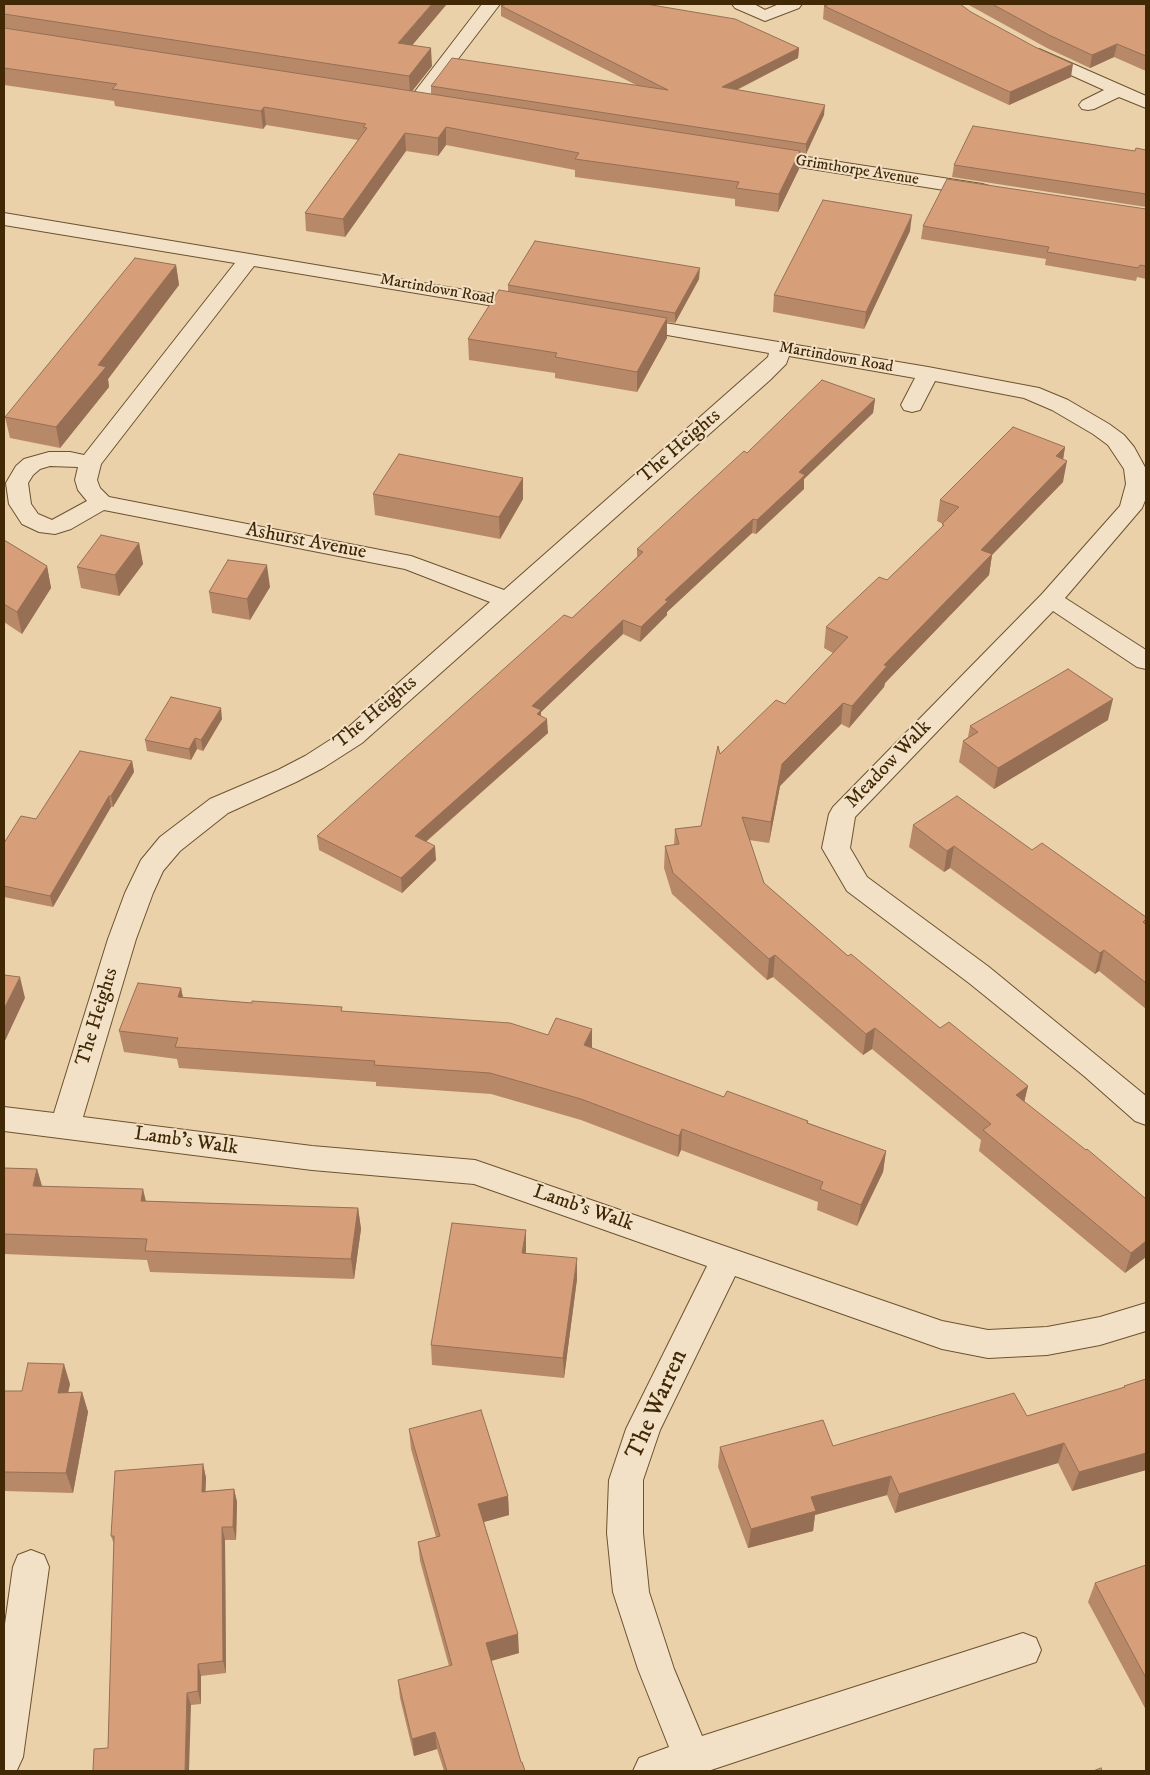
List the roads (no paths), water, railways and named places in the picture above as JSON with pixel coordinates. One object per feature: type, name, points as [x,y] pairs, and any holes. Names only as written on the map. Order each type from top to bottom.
[{"type":"street","points":[[416,102],[491,4]]},
{"type":"street","points":[[741,4],[765,16],[793,4]]},
{"type":"street","points":[[1024,46],[1146,103]]},
{"type":"street","points":[[1088,105],[1117,91]]},
{"type":"street","points":[[396,99],[435,105]]},
{"type":"street","name":"Grimthorpe Avenue","points":[[748,154],[1001,193]]},
{"type":"street","name":"Martindown Road","points":[[4,219],[553,310]]},
{"type":"street","points":[[90,463],[70,459],[49,459],[32,464],[24,471],[17,483],[20,504],[30,518],[47,527],[55,527],[101,502],[89,490],[86,480],[90,463],[249,259]]},
{"type":"street","name":"Martindown Road","points":[[612,320],[928,373],[1031,393],[1060,405],[1086,419],[1116,440],[1141,470]]},
{"type":"street","name":"The Heights","points":[[65,1125],[138,893],[150,867],[170,844],[219,806],[314,762],[353,736],[762,375],[778,359],[780,348]]},
{"type":"street","points":[[912,405],[928,373]]},
{"type":"street","name":"Meadow Walk","points":[[1141,470],[1136,498],[1131,508],[1051,599],[842,814],[836,848],[857,884],[979,975],[1094,1068],[1146,1113]]},
{"type":"street","name":"Ashurst Avenue","points":[[101,502],[411,563],[506,600]]},
{"type":"street","points":[[1051,599],[1146,661]]},
{"type":"street","name":"Lamb's Walk","points":[[4,1119],[65,1125],[312,1158],[475,1172],[942,1335],[988,1344],[1048,1341],[1100,1331],[1146,1317]]},
{"type":"street","name":"The Warren","points":[[692,1758],[656,1669],[631,1592],[624,1533],[626,1480],[643,1429],[727,1260]]},
{"type":"street","points":[[4,1757],[13,1618],[31,1567]]},
{"type":"street","points":[[652,1771],[1023,1650]]}]
